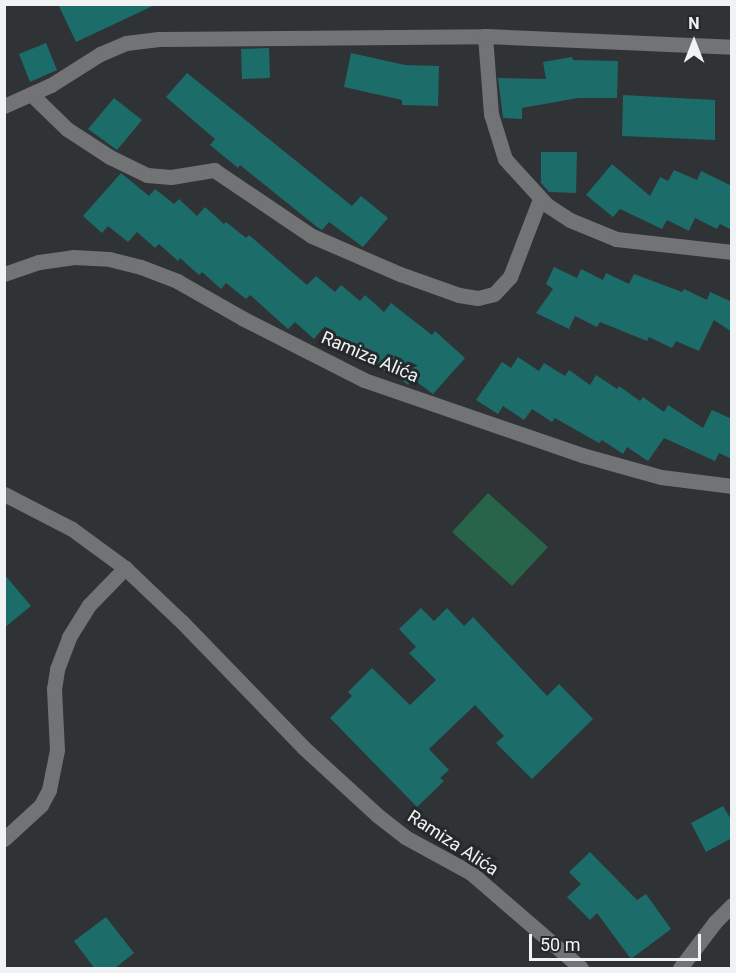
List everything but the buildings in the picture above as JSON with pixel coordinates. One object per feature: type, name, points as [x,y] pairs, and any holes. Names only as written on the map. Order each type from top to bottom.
[{"type":"street","points":[[484,36],[491,114],[505,159],[540,199],[570,220],[616,239],[732,252]]},
{"type":"street","points":[[4,106],[32,94],[100,54],[126,43],[148,40],[484,36],[732,47]]},
{"type":"street","points":[[32,94],[67,129],[110,157],[147,175],[171,177],[214,170],[312,236],[400,274],[459,295],[478,298],[494,294],[510,278],[540,199]]},
{"type":"street","name":"Ramiza Alića","points":[[4,274],[39,262],[73,257],[110,259],[141,267],[177,281],[242,318],[364,380],[582,454],[661,477],[732,486]]},
{"type":"street","name":"Ramiza Alića","points":[[4,494],[72,529],[125,568],[182,622],[304,748],[377,815],[405,837],[471,873],[581,969]]},
{"type":"street","points":[[4,839],[41,805],[50,790],[57,750],[54,689],[57,669],[69,637],[89,605],[125,568]]},
{"type":"street","points":[[680,969],[715,922],[732,905]]},
{"type":"green space","points":[[488,493],[548,547],[512,586],[452,532]]}]
